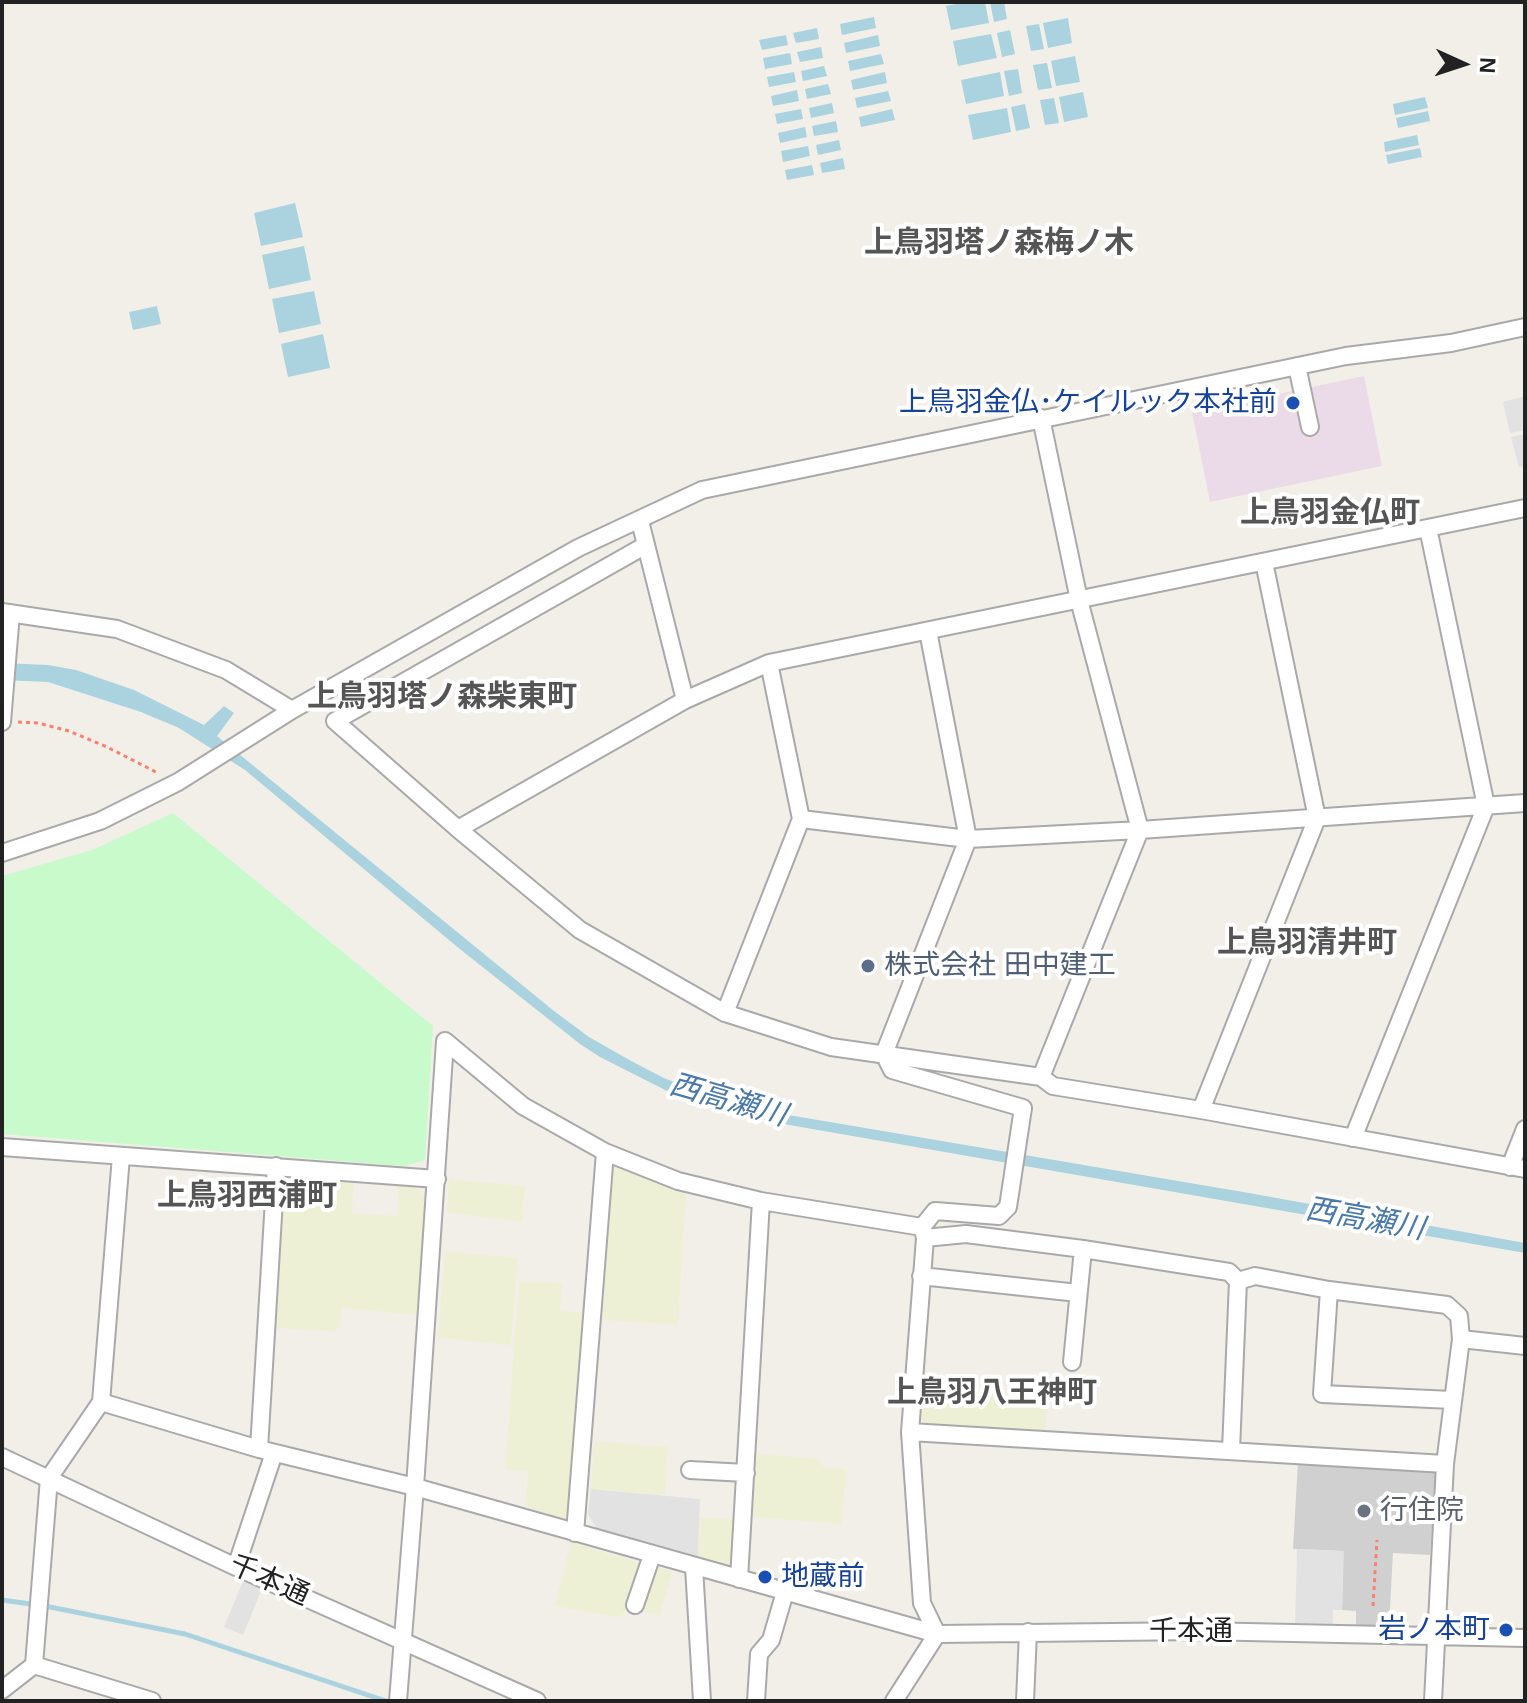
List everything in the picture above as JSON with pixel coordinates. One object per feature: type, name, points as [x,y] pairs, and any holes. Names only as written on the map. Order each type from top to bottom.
[{"type":"street","points":[[2,853],[100,821],[178,782],[292,710],[578,548],[702,490],[1297,366],[1389,349],[1451,343],[1525,327]]},
{"type":"street","points":[[1297,366],[1310,427]]},
{"type":"street","points":[[1041,418],[1079,600],[1140,830],[1041,1077]]},
{"type":"street","points":[[458,829],[685,700],[769,663],[1525,508]]},
{"type":"street","points":[[640,521],[685,700]]},
{"type":"street","points":[[1353,1138],[1486,806],[1428,528]]},
{"type":"street","points":[[646,545],[335,721],[580,930],[725,1013],[831,1047],[1041,1077],[1053,1086],[1517,1168],[1525,1129]]},
{"type":"street","points":[[1201,1110],[1317,818],[1264,562]]},
{"type":"street","points":[[2,722],[8,616],[117,629],[226,670],[292,710]]},
{"type":"street","points":[[894,1701],[937,1634],[922,1603],[910,1432],[924,1232],[935,1211],[999,1216],[1008,1207],[1023,1108],[892,1070],[884,1054],[968,839],[928,631]]},
{"type":"street","points":[[725,1013],[801,819],[769,663]]},
{"type":"street","points":[[801,819],[968,839],[1525,803]]},
{"type":"street","points":[[398,1701],[445,1041],[523,1106],[605,1152],[678,1181],[761,1201],[924,1232],[966,1234],[1083,1249],[1229,1272],[1238,1281],[1231,1450]]},
{"type":"street","points":[[2,1147],[437,1179]]},
{"type":"street","points":[[575,1533],[605,1152]]},
{"type":"street","points":[[2,1690],[34,1665],[49,1478],[101,1402],[121,1156]]},
{"type":"street","points":[[236,1567],[266,1451],[276,1166]]},
{"type":"street","points":[[739,1579],[761,1201]]},
{"type":"street","points":[[1072,1362],[1083,1249]]},
{"type":"street","points":[[921,1276],[1078,1293]]},
{"type":"street","points":[[1238,1281],[1255,1276],[1329,1290],[1447,1305],[1459,1316],[1461,1339],[1445,1464],[1433,1701]]},
{"type":"street","points":[[1329,1290],[1322,1394],[1452,1400]]},
{"type":"street","points":[[1461,1339],[1525,1346]]},
{"type":"street","name":"千本通","points":[[101,1402],[266,1451],[415,1487],[937,1634],[1200,1631],[1525,1638]]},
{"type":"street","points":[[910,1432],[1445,1464]]},
{"type":"street","name":"千本通","points":[[2,1457],[236,1567],[537,1701]]},
{"type":"street","points":[[690,1470],[746,1473]]},
{"type":"street","points":[[635,1605],[652,1555]]},
{"type":"street","points":[[694,1567],[702,1701]]},
{"type":"street","points":[[756,1701],[759,1654],[771,1640],[785,1592]]},
{"type":"street","points":[[1025,1701],[1028,1632]]},
{"type":"street","points":[[34,1665],[152,1701]]},
{"type":"path","points":[[2,722],[38,723],[69,731],[156,772]]},
{"type":"path","points":[[1373,1606],[1377,1540]]},
{"type":"shaded area","points":[[1364,376],[1382,466],[1210,502],[1192,412]]},
{"type":"shaded area","points":[[1525,396],[1525,430],[1510,433],[1503,402]]},
{"type":"shaded area","points":[[1525,434],[1525,466],[1519,467],[1511,437]]},
{"type":"shaded area","name":"行住院","points":[[1298,1462],[1433,1470],[1436,1473],[1430,1555],[1393,1553],[1389,1626],[1356,1625],[1356,1611],[1342,1610],[1343,1551],[1293,1549]]},
{"type":"shaded area","points":[[591,1489],[700,1499],[698,1556],[596,1528],[588,1514]]},
{"type":"shaded area","points":[[1297,1549],[1344,1551],[1342,1610],[1333,1610],[1333,1624],[1295,1623]]},
{"type":"shaded area","points":[[245,1576],[264,1584],[243,1635],[224,1627]]},
{"type":"green space","points":[[173,813],[433,1026],[425,1160],[404,1166],[2,1134],[2,876],[92,850]]},
{"type":"green space","points":[[618,1165],[686,1194],[678,1325],[602,1320],[613,1170]]},
{"type":"green space","points":[[295,1179],[354,1182],[352,1213],[397,1216],[399,1187],[416,1187],[427,1199],[419,1315],[342,1308],[340,1326],[335,1332],[276,1328],[282,1195]]},
{"type":"green space","points":[[449,1179],[525,1186],[522,1222],[447,1212]]},
{"type":"green space","points":[[445,1251],[518,1258],[511,1345],[438,1338]]},
{"type":"green space","points":[[519,1282],[562,1283],[560,1311],[585,1313],[571,1517],[567,1520],[525,1506],[528,1471],[505,1470]]},
{"type":"green space","points":[[920,1387],[1049,1395],[1045,1433],[925,1424],[919,1416]]},
{"type":"green space","points":[[594,1441],[668,1447],[665,1495],[591,1489]]},
{"type":"green space","points":[[757,1454],[820,1459],[822,1465],[828,1468],[847,1469],[841,1524],[752,1517]]},
{"type":"green space","points":[[700,1518],[736,1519],[728,1565],[698,1557]]},
{"type":"green space","points":[[571,1542],[642,1564],[631,1608],[619,1617],[555,1606]]},
{"type":"green space","points":[[655,1565],[672,1572],[660,1615],[642,1611]]},
{"type":"water","points":[[985,2],[989,23],[951,30],[946,6]]},
{"type":"water","points":[[990,2],[1004,2],[1007,19],[994,22]]},
{"type":"water","points":[[874,17],[876,28],[842,35],[840,24]]},
{"type":"water","points":[[1068,18],[1072,43],[1048,48],[1043,23]]},
{"type":"water","points":[[1039,24],[1044,49],[1031,51],[1026,26]]},
{"type":"water","points":[[817,28],[819,39],[796,43],[793,33]]},
{"type":"water","points":[[1010,30],[1015,54],[1002,57],[997,33]]},
{"type":"water","points":[[991,34],[997,58],[958,66],[953,41]]},
{"type":"water","points":[[786,35],[788,45],[762,50],[759,40]]},
{"type":"water","points":[[878,35],[880,46],[846,53],[844,43]]},
{"type":"water","points":[[821,47],[823,58],[800,62],[797,52]]},
{"type":"water","points":[[790,53],[792,64],[765,69],[763,58]]},
{"type":"water","points":[[881,54],[884,64],[850,71],[848,61]]},
{"type":"water","points":[[1075,56],[1080,82],[1056,86],[1051,61]]},
{"type":"water","points":[[1047,63],[1052,88],[1038,90],[1033,65]]},
{"type":"water","points":[[824,66],[827,76],[803,81],[801,71]]},
{"type":"water","points":[[1018,69],[1022,93],[1009,96],[1004,71]]},
{"type":"water","points":[[794,72],[796,82],[769,87],[767,77]]},
{"type":"water","points":[[885,72],[887,83],[853,90],[851,80]]},
{"type":"water","points":[[1000,72],[1004,96],[966,104],[961,80]]},
{"type":"water","points":[[828,84],[831,94],[807,99],[805,89]]},
{"type":"water","points":[[797,90],[799,101],[773,106],[771,96]]},
{"type":"water","points":[[888,91],[891,101],[857,108],[855,98]]},
{"type":"water","points":[[1083,92],[1088,117],[1064,122],[1059,97]]},
{"type":"water","points":[[1425,97],[1428,108],[1395,115],[1393,104]]},
{"type":"water","points":[[1054,98],[1059,123],[1045,125],[1040,100]]},
{"type":"water","points":[[832,103],[834,113],[811,118],[809,108]]},
{"type":"water","points":[[1025,104],[1030,128],[1016,131],[1011,107]]},
{"type":"water","points":[[1007,108],[1011,132],[973,140],[968,115]]},
{"type":"water","points":[[801,109],[803,119],[777,124],[775,114]]},
{"type":"water","points":[[892,109],[895,120],[861,127],[859,117]]},
{"type":"water","points":[[1428,111],[1430,121],[1398,128],[1396,118]]},
{"type":"water","points":[[836,121],[838,132],[814,136],[812,126]]},
{"type":"water","points":[[805,127],[807,137],[780,143],[778,133]]},
{"type":"water","points":[[1417,135],[1419,145],[1385,152],[1384,142]]},
{"type":"water","points":[[839,140],[841,150],[818,155],[816,145]]},
{"type":"water","points":[[808,146],[810,156],[783,162],[781,151]]},
{"type":"water","points":[[1420,148],[1422,157],[1388,164],[1386,155]]},
{"type":"water","points":[[843,158],[845,169],[822,173],[820,163]]},
{"type":"water","points":[[812,165],[814,175],[787,180],[785,170]]},
{"type":"water","points":[[295,203],[303,237],[261,246],[254,213]]},
{"type":"water","points":[[304,246],[311,280],[269,289],[262,255]]},
{"type":"water","points":[[314,291],[321,324],[279,333],[272,299]]},
{"type":"water","points":[[157,306],[161,324],[133,330],[129,312]]},
{"type":"water","points":[[323,334],[330,368],[288,377],[281,344]]},
{"type":"water","name":"西高瀬川","points":[[2,663],[76,670],[134,690],[204,725],[224,706],[234,713],[217,736],[554,1011],[589,1037],[633,1062],[712,1097],[753,1109],[1525,1243],[1525,1253],[711,1109],[671,1093],[580,1044],[461,950],[245,770],[179,728],[141,712],[48,682],[2,680]]},
{"type":"waterway","points":[[2,1600],[185,1634],[386,1701]]},
{"type":"place","name":"上鳥羽金仏･ケイルック本社前","points":[[1293,403]]},
{"type":"place","name":"株式会社 田中建工","points":[[868,966]]},
{"type":"place","name":"行住院","points":[[1364,1511]]},
{"type":"place","name":"地蔵前","points":[[765,1577]]},
{"type":"place","name":"岩ノ本町","points":[[1506,1630]]},
{"type":"district","name":"上鳥羽塔ノ森梅ノ木","points":[[999,244]]},
{"type":"district","name":"上鳥羽金仏町","points":[[1330,514]]},
{"type":"district","name":"上鳥羽塔ノ森柴東町","points":[[442,698]]},
{"type":"district","name":"上鳥羽清井町","points":[[1307,944]]},
{"type":"district","name":"上鳥羽西浦町","points":[[247,1197]]},
{"type":"district","name":"上鳥羽八王神町","points":[[992,1394]]}]
